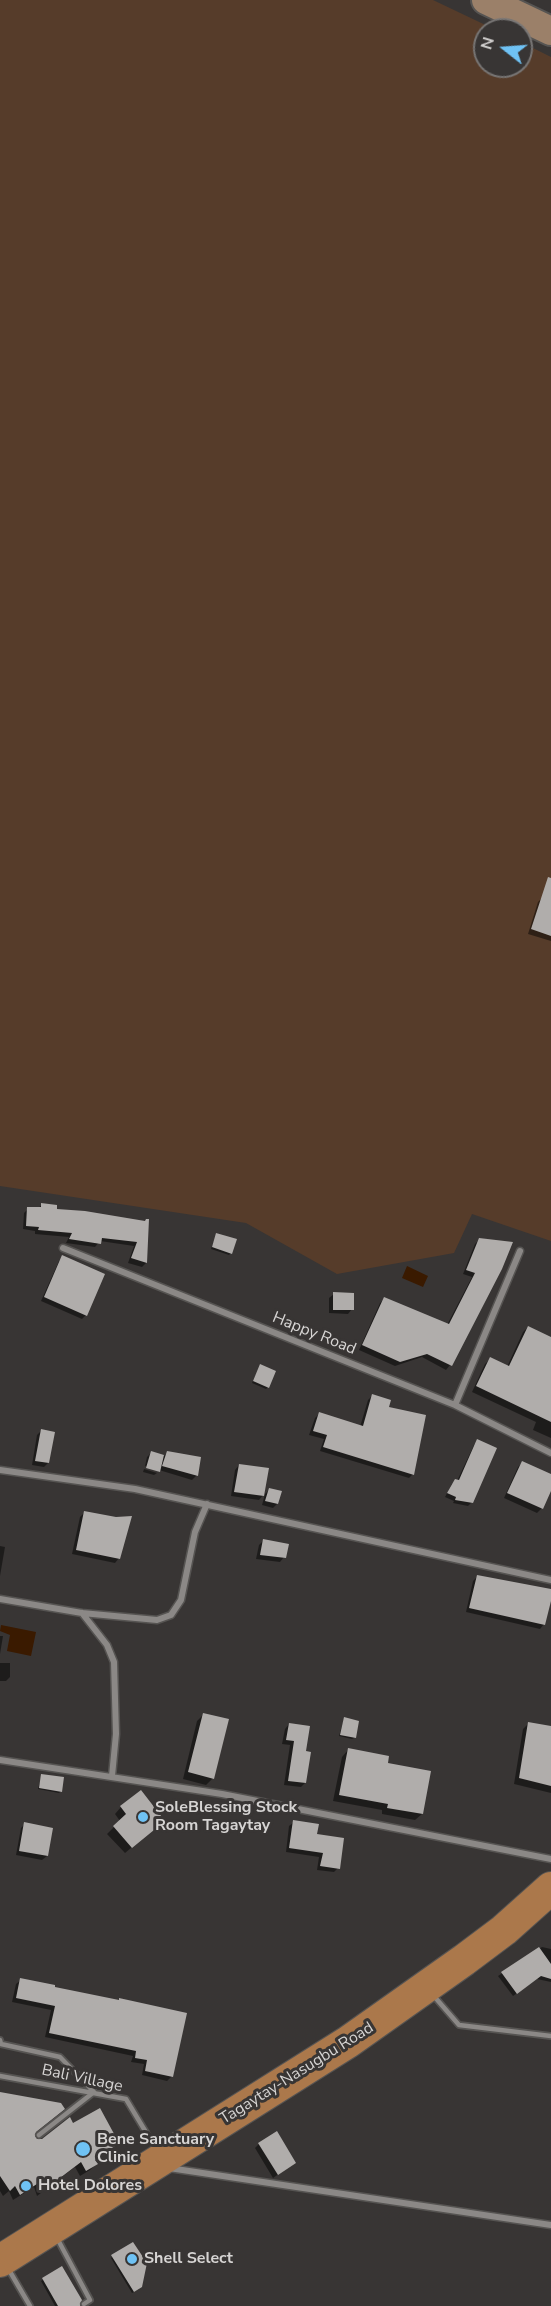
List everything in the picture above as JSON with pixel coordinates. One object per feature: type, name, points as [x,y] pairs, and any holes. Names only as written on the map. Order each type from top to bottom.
[{"type":"main road","name":"Tagaytay-Nasugbu Road","points":[[1,2260],[348,2043],[428,1988],[504,1930],[551,1888]]},
{"type":"street","points":[[486,0],[551,31]]},
{"type":"street","name":"Happy Road","points":[[63,1248],[455,1406],[551,1453]]},
{"type":"street","points":[[455,1406],[520,1251]]},
{"type":"street","points":[[0,1470],[135,1489],[551,1580]]},
{"type":"street","points":[[0,1599],[82,1613],[157,1620],[171,1615],[181,1600],[195,1532],[207,1504]]},
{"type":"street","points":[[82,1613],[107,1645],[114,1662],[116,1734],[112,1776]]},
{"type":"street","points":[[0,1760],[222,1794],[551,1859]]},
{"type":"street","points":[[157,2162],[551,2225]]},
{"type":"lane","points":[[428,1988],[459,2025],[551,2036]]},
{"type":"lane","points":[[0,2042],[60,2057],[94,2092],[39,2135]]},
{"type":"lane","name":"Bali Village","points":[[0,2076],[126,2099],[157,2162]]},
{"type":"lane","points":[[52,2228],[90,2300],[84,2304]]},
{"type":"lane","points":[[1,2260],[30,2306]]},
{"type":"shaded area","points":[[0,0],[433,0],[473,19],[473,78],[533,78],[533,48],[551,57],[551,1241],[472,1214],[454,1253],[337,1274],[246,1223],[0,1186]]},
{"type":"shaded area","points":[[407,1266],[428,1276],[423,1287],[402,1278]]},
{"type":"shaded area","points":[[1,1625],[36,1632],[31,1656],[7,1651],[10,1635],[0,1631]]},
{"type":"building","points":[[548,877],[551,878],[551,936],[531,929]]},
{"type":"building","points":[[41,1203],[57,1205],[57,1209],[85,1211],[145,1221],[149,1219],[147,1263],[131,1258],[137,1242],[102,1238],[101,1244],[69,1239],[72,1233],[38,1230],[39,1227],[26,1226],[27,1207],[41,1207]]},
{"type":"building","points":[[216,1233],[237,1239],[232,1254],[212,1247]]},
{"type":"building","points":[[479,1238],[513,1242],[502,1269],[452,1366],[427,1354],[400,1362],[362,1345],[384,1297],[449,1324],[475,1273],[466,1270]]},
{"type":"building","points":[[62,1255],[105,1274],[87,1316],[44,1297]]},
{"type":"building","points":[[333,1292],[354,1293],[354,1310],[333,1310]]},
{"type":"building","points":[[528,1326],[551,1337],[551,1422],[476,1386],[490,1357],[509,1366]]},
{"type":"building","points":[[260,1364],[276,1371],[269,1388],[253,1381]]},
{"type":"building","points":[[372,1394],[391,1400],[389,1407],[426,1415],[414,1475],[323,1447],[327,1435],[313,1431],[319,1412],[363,1426]]},
{"type":"building","points":[[41,1429],[55,1432],[49,1463],[35,1461]]},
{"type":"building","points":[[477,1439],[497,1448],[473,1503],[455,1500],[456,1497],[447,1493],[455,1479],[459,1480]]},
{"type":"building","points":[[151,1451],[164,1455],[160,1472],[146,1468]]},
{"type":"building","points":[[167,1451],[201,1457],[198,1476],[162,1466]]},
{"type":"building","points":[[522,1461],[551,1474],[551,1491],[543,1509],[507,1493]]},
{"type":"building","points":[[239,1464],[269,1468],[264,1496],[234,1492]]},
{"type":"building","points":[[269,1488],[282,1491],[278,1504],[265,1501]]},
{"type":"building","points":[[84,1511],[116,1517],[132,1516],[120,1559],[76,1550]]},
{"type":"building","points":[[263,1539],[289,1544],[286,1558],[260,1555]]},
{"type":"building","points":[[477,1575],[551,1589],[551,1601],[545,1625],[469,1608]]},
{"type":"building","points":[[203,1713],[229,1719],[214,1779],[188,1772]]},
{"type":"building","points":[[344,1717],[359,1721],[356,1738],[340,1735]]},
{"type":"building","points":[[528,1722],[551,1726],[551,1786],[519,1778]]},
{"type":"building","points":[[289,1723],[310,1726],[306,1751],[311,1752],[306,1783],[288,1781],[294,1741],[286,1740]]},
{"type":"building","points":[[348,1748],[389,1756],[388,1763],[431,1771],[423,1814],[387,1808],[388,1804],[339,1795]]},
{"type":"building","points":[[41,1774],[64,1777],[62,1792],[39,1788]]},
{"type":"building","name":"SoleBlessing Stock Room Tagaytay","points":[[141,1790],[165,1821],[132,1848],[113,1826],[126,1814],[120,1806]]},
{"type":"building","points":[[293,1820],[319,1824],[317,1834],[344,1838],[340,1869],[320,1866],[323,1853],[289,1848]]},
{"type":"building","points":[[24,1822],[53,1828],[48,1856],[19,1851]]},
{"type":"building","points":[[539,1947],[551,1964],[551,1979],[541,1976],[517,1994],[501,1972]]},
{"type":"building","points":[[20,1978],[187,2013],[173,2077],[145,2071],[147,2060],[135,2058],[136,2051],[49,2033],[55,2006],[16,1998]]},
{"type":"building","points":[[0,2092],[61,2103],[65,2109],[36,2132],[37,2139],[42,2139],[70,2117],[73,2123],[100,2108],[119,2143],[95,2160],[98,2164],[86,2171],[81,2162],[43,2191],[40,2182],[20,2195],[15,2186],[10,2191],[0,2176]]},
{"type":"building","points":[[277,2131],[296,2163],[278,2175],[258,2143]]},
{"type":"building","points":[[133,2242],[147,2263],[142,2287],[134,2292],[111,2255]]},
{"type":"building","points":[[62,2266],[82,2300],[80,2306],[58,2306],[42,2278]]},
{"type":"place","name":"SoleBlessing Stock Room Tagaytay","points":[[143,1817]]},
{"type":"place","name":"Bene Sanctuary Clinic","points":[[83,2149]]},
{"type":"place","name":"Hotel Dolores","points":[[26,2186]]},
{"type":"place","name":"Shell Select","points":[[132,2259]]}]
